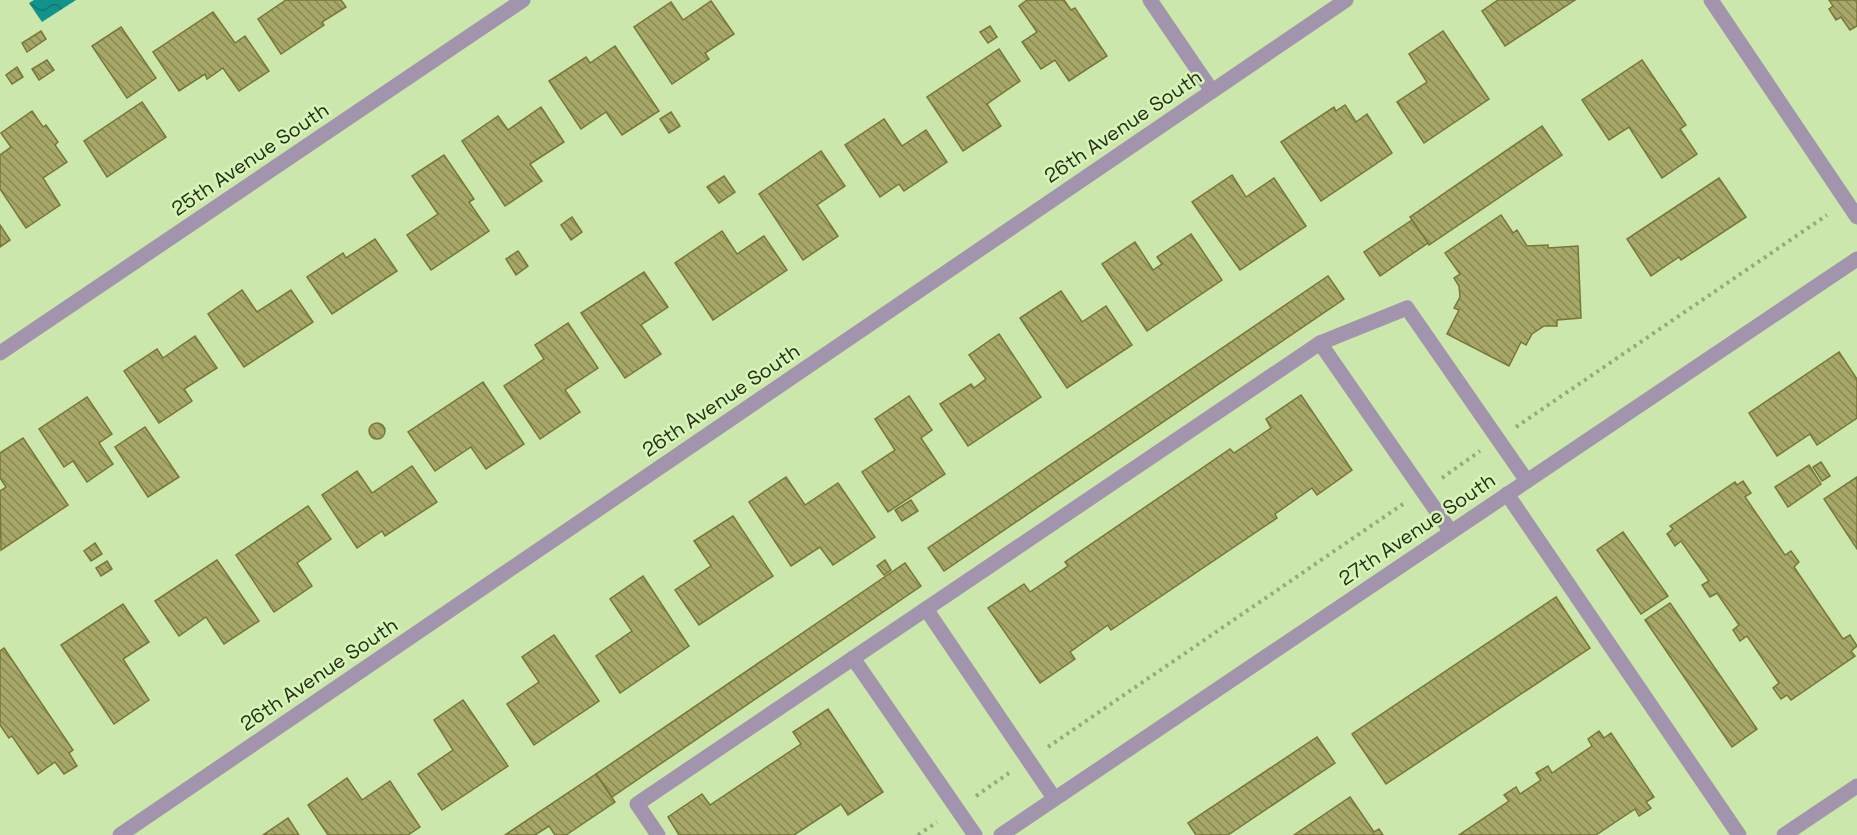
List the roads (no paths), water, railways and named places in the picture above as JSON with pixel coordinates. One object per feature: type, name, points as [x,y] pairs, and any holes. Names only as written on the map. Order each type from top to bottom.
[{"type":"street","name":"25th Avenue South","points":[[0,353],[523,0]]},
{"type":"street","points":[[1150,0],[1212,92]]},
{"type":"street","name":"26th Avenue South","points":[[120,835],[1346,0]]},
{"type":"street","points":[[1711,0],[1857,217]]},
{"type":"street","name":"27th Avenue South","points":[[1001,835],[1857,259]]},
{"type":"street","points":[[658,835],[637,804],[1320,344],[1407,308],[1527,481]]},
{"type":"street","points":[[1320,344],[1450,532]]},
{"type":"street","points":[[1508,494],[1739,835]]},
{"type":"street","points":[[926,609],[1054,798]]},
{"type":"street","points":[[853,658],[975,835]]},
{"type":"street","points":[[1784,835],[1857,786]]},
{"type":"water","points":[[34,0],[76,0],[42,22],[29,3]]}]
